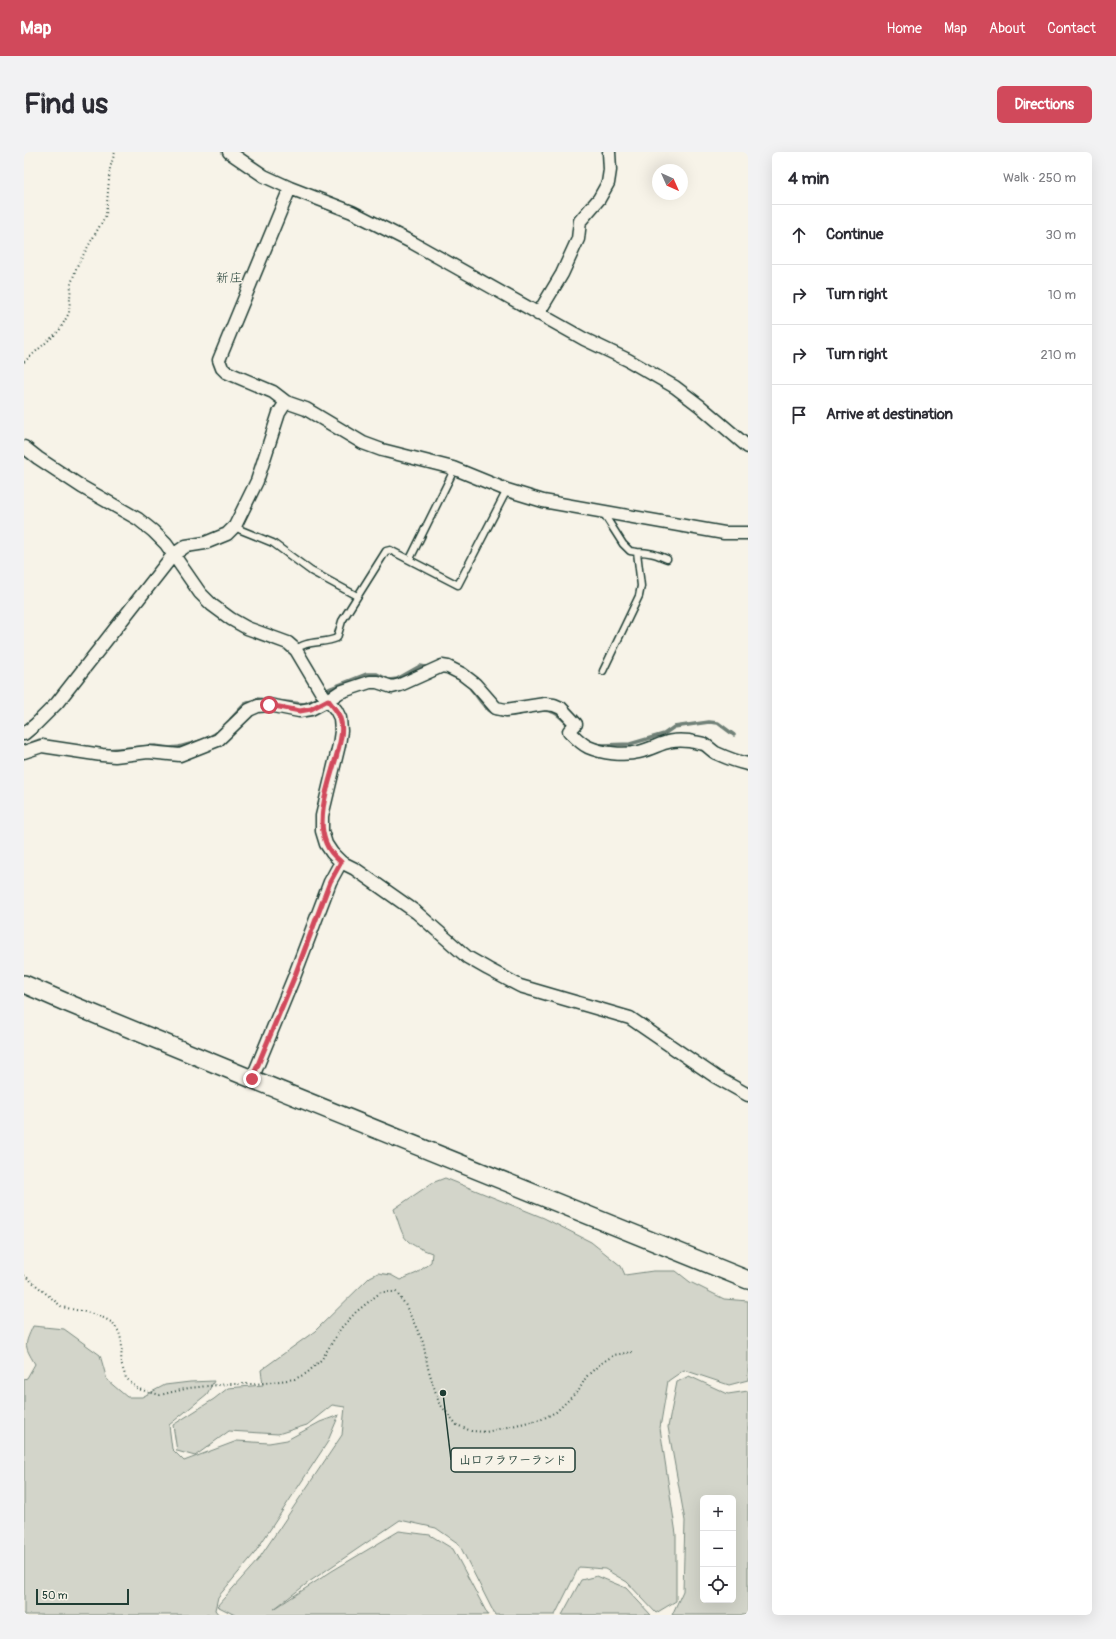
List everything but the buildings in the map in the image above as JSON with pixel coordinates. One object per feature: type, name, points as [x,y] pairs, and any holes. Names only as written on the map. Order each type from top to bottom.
[{"type":"street","points":[[229,152],[264,176],[290,188],[359,215],[413,243],[584,339],[628,360],[674,387],[700,406],[748,447]]},
{"type":"street","points":[[538,314],[562,274],[578,239],[580,221],[599,199],[608,183],[610,170],[609,152]]},
{"type":"street","points":[[290,188],[219,360],[222,368],[226,372],[273,392],[286,402],[306,409],[363,443],[453,468],[507,490],[543,501],[724,533],[748,533]]},
{"type":"street","points":[[24,734],[57,703],[174,555],[186,546],[205,543],[227,534],[235,526],[257,481],[279,413],[286,402]]},
{"type":"street","points":[[24,447],[82,487],[138,519],[166,544],[200,593],[212,606],[247,628],[288,643],[296,650],[324,696],[336,710],[340,718],[342,731],[322,816],[322,831],[326,844],[341,862],[355,869],[416,912],[467,956],[488,969],[520,986],[630,1018],[716,1077],[748,1095]]},
{"type":"street","points":[[24,752],[42,746],[115,756],[148,752],[180,755],[218,740],[250,710],[258,706],[269,705],[300,711],[311,709],[324,696],[370,682],[377,682],[392,687],[400,685],[442,666],[448,666],[475,684],[496,708],[506,710],[545,704],[554,705],[561,708],[576,724],[569,731],[578,741],[604,752],[640,752],[666,741],[676,740],[704,744],[716,753],[738,763],[748,764]]},
{"type":"street","points":[[252,1079],[294,978],[330,882],[341,862]]},
{"type":"street","points":[[24,984],[252,1079],[748,1280]]},
{"type":"lane","points":[[410,559],[451,476],[453,468]]},
{"type":"lane","points":[[296,650],[300,645],[329,641],[337,638],[342,621],[386,551],[390,550],[410,559],[458,585],[507,490]]},
{"type":"lane","points":[[602,511],[623,544],[630,551],[657,554],[667,559]]},
{"type":"lane","points":[[235,526],[241,530],[273,543],[311,571],[357,596]]},
{"type":"lane","points":[[603,671],[639,596],[642,586],[637,552]]},
{"type":"path","points":[[24,362],[59,331],[68,313],[71,284],[77,266],[106,215],[110,168],[115,152]]},
{"type":"path","points":[[24,1275],[62,1307],[90,1313],[113,1323],[119,1332],[122,1343],[121,1363],[126,1378],[138,1388],[160,1394],[189,1388],[228,1384],[256,1384],[295,1379],[308,1373],[322,1359],[341,1328],[356,1312],[381,1292],[396,1292],[405,1304],[424,1342],[428,1368],[438,1403],[458,1425],[471,1431],[486,1432],[542,1419],[556,1412],[579,1390],[586,1377],[600,1364],[614,1355],[632,1352]]},
{"type":"shaded area","points":[[445,1178],[544,1218],[591,1242],[621,1266],[625,1275],[653,1271],[676,1271],[690,1282],[724,1299],[748,1301],[748,1380],[729,1385],[684,1370],[668,1381],[660,1428],[676,1534],[676,1601],[656,1613],[627,1582],[605,1569],[579,1567],[555,1615],[495,1615],[459,1544],[436,1528],[400,1520],[309,1582],[274,1609],[332,1571],[399,1531],[430,1535],[453,1549],[488,1615],[235,1615],[217,1606],[258,1560],[342,1435],[345,1407],[332,1405],[307,1425],[278,1434],[229,1431],[195,1456],[177,1451],[173,1425],[214,1399],[228,1388],[263,1385],[261,1370],[315,1331],[370,1277],[378,1273],[391,1275],[400,1280],[417,1273],[431,1262],[432,1253],[414,1246],[405,1238],[394,1209],[432,1183]]},
{"type":"shaded area","points":[[33,1326],[64,1329],[100,1355],[107,1380],[127,1397],[142,1397],[165,1385],[214,1381],[207,1394],[169,1425],[172,1449],[184,1461],[237,1441],[269,1443],[287,1440],[320,1422],[339,1415],[327,1443],[254,1554],[218,1597],[215,1610],[219,1615],[24,1615],[24,1379],[27,1378],[35,1364],[26,1345]]},
{"type":"shaded area","points":[[689,1376],[728,1394],[748,1391],[748,1615],[672,1615],[683,1591],[685,1521],[668,1427],[677,1382]]},
{"type":"shaded area","points":[[597,1576],[626,1588],[651,1615],[562,1615],[581,1580]]},
{"type":"waterway","points":[[231,719],[245,704],[257,699],[304,704],[319,698],[329,689],[367,674],[377,674],[389,680],[397,679],[420,666],[426,667]]},
{"type":"waterway","points":[[471,689],[486,708],[497,714],[505,716],[545,710],[560,716],[570,726]]},
{"type":"waterway","points":[[601,745],[630,744],[664,734],[674,727],[709,722],[718,723],[734,735]]},
{"type":"waterway","points":[[208,738],[220,731]]},
{"type":"waterway","points":[[32,743],[40,740],[45,741]]},
{"type":"waterway","points":[[106,750],[155,746],[170,748],[201,741]]},
{"type":"place","name":"山口フラワーランド","points":[[443,1393]]},
{"type":"district","name":"新庄","points":[[229,277]]},
{"type":"route","points":[[252,1079],[294,978],[330,882],[341,862],[326,844],[322,831],[322,816],[328,786],[342,731],[340,718],[328,700],[311,709],[300,711],[269,705]]}]
